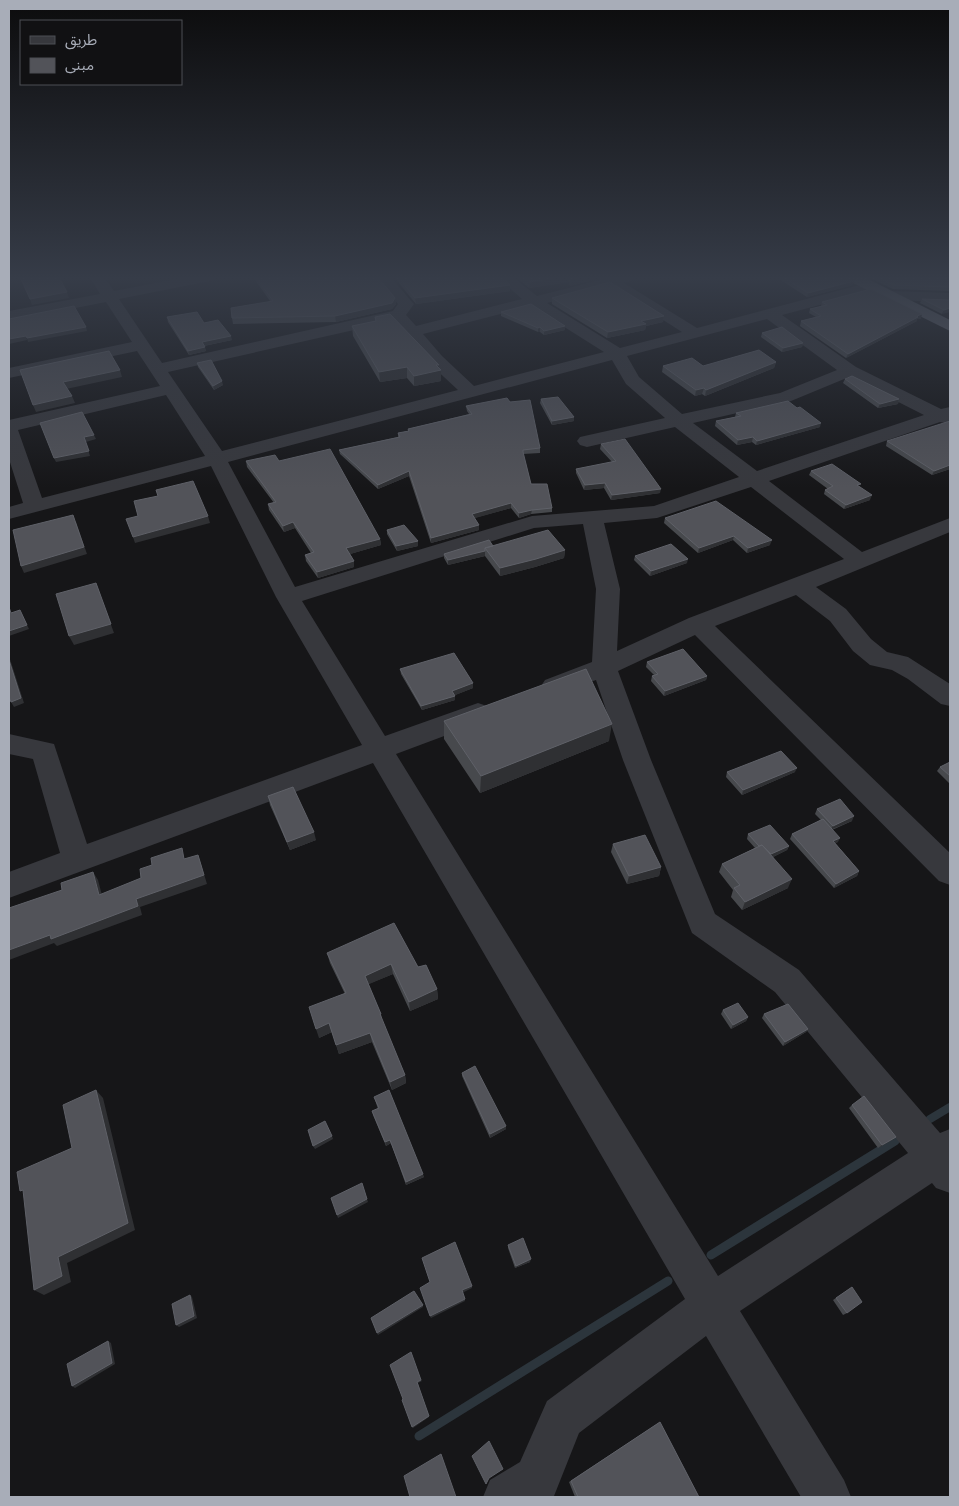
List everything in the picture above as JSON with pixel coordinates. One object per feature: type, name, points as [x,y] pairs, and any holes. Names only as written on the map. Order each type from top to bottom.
[{"type":"street","points":[[142,347],[217,459],[288,597],[827,1497]]},
{"type":"street","points":[[34,506],[9,428],[156,368],[251,347]]},
{"type":"street","points":[[425,347],[470,392]]},
{"type":"street","points":[[608,347],[617,353],[632,380],[679,421],[860,561]]},
{"type":"street","points":[[9,513],[639,347]]},
{"type":"street","points":[[816,347],[850,371],[921,407],[948,415]]},
{"type":"street","points":[[9,373],[156,368]]},
{"type":"street","points":[[587,441],[785,397],[850,371]]},
{"type":"street","points":[[288,597],[532,522],[657,512],[753,478],[948,415]]},
{"type":"street","points":[[507,1497],[537,1479],[563,1417],[712,1305],[945,1160],[787,981],[703,923],[637,760],[604,667],[608,589],[592,517]]},
{"type":"street","points":[[530,694],[604,667],[698,624],[798,586],[950,524]]},
{"type":"street","points":[[798,586],[838,615],[862,644],[879,660],[900,663],[950,697]]},
{"type":"street","points":[[698,624],[950,872]]},
{"type":"street","points":[[9,885],[502,705]]},
{"type":"street","points":[[9,744],[44,751],[77,859]]},
{"type":"building","points":[[186,347],[204,347],[188,351]]},
{"type":"building","points":[[364,347],[422,347],[439,365],[436,365],[441,370],[414,376],[407,367],[379,372]]},
{"type":"building","points":[[838,347],[861,347],[848,354]]},
{"type":"building","points":[[759,350],[776,362],[706,390],[704,388],[696,390],[663,366],[692,358],[703,366]]},
{"type":"building","points":[[109,351],[120,370],[63,382],[72,396],[33,405],[20,370]]},
{"type":"building","points":[[211,360],[222,381],[213,386],[197,363]]},
{"type":"building","points":[[852,376],[899,399],[880,404],[845,379]]},
{"type":"building","points":[[558,397],[574,417],[552,421],[541,399]]},
{"type":"building","points":[[507,398],[510,402],[530,400],[540,448],[523,450],[523,452],[531,484],[547,484],[552,508],[519,513],[511,503],[472,514],[479,525],[431,538],[409,471],[378,485],[339,450],[400,437],[398,433],[409,431],[408,429],[472,414],[466,406]]},
{"type":"building","points":[[788,401],[797,408],[800,407],[821,423],[757,441],[753,437],[738,440],[716,421],[741,416],[736,413]]},
{"type":"building","points":[[82,412],[94,435],[84,437],[89,451],[54,458],[40,423]]},
{"type":"building","points":[[950,421],[950,465],[934,471],[887,441]]},
{"type":"building","points":[[625,439],[661,489],[612,495],[605,483],[585,485],[576,469],[616,461],[601,444]]},
{"type":"building","points":[[330,449],[380,539],[346,548],[354,561],[317,572],[305,555],[314,552],[293,522],[283,526],[268,504],[276,502],[246,461],[275,455],[279,461]]},
{"type":"building","points":[[832,464],[861,484],[857,485],[872,495],[846,505],[825,490],[833,486],[811,471]]},
{"type":"building","points":[[193,481],[208,516],[133,537],[126,519],[138,516],[134,501],[158,496],[156,490]]},
{"type":"building","points":[[716,501],[772,540],[748,548],[734,536],[699,548],[665,518]]},
{"type":"building","points":[[73,515],[84,547],[21,566],[13,530]]},
{"type":"building","points":[[404,525],[418,541],[396,546],[387,530]]},
{"type":"building","points":[[548,530],[565,550],[500,568],[485,548]]},
{"type":"building","points":[[489,540],[493,546],[485,548],[485,551],[448,560],[444,554]]},
{"type":"building","points":[[671,544],[688,559],[651,571],[635,556]]},
{"type":"building","points":[[96,583],[111,624],[69,636],[56,594]]},
{"type":"building","points":[[9,607],[11,613],[20,610],[27,625],[9,631]]},
{"type":"building","points":[[683,649],[707,676],[665,691],[652,676],[658,674],[647,662]]},
{"type":"building","points":[[454,653],[473,683],[452,691],[455,696],[421,706],[400,669]]},
{"type":"building","points":[[9,660],[21,698],[11,702],[9,697]]},
{"type":"building","points":[[586,669],[612,724],[481,776],[444,721]]},
{"type":"building","points":[[781,751],[797,768],[743,790],[727,772]]},
{"type":"building","points":[[950,762],[950,776],[940,767]]},
{"type":"building","points":[[293,787],[314,832],[287,842],[268,796]]},
{"type":"building","points":[[840,799],[854,816],[833,826],[817,809]]},
{"type":"building","points":[[823,819],[840,838],[833,841],[859,871],[836,884],[792,834]]},
{"type":"building","points":[[770,825],[789,846],[771,854],[762,845],[759,846],[748,834]]},
{"type":"building","points":[[645,835],[661,867],[629,876],[613,844]]},
{"type":"building","points":[[762,845],[792,879],[745,902],[734,888],[740,885],[722,864]]},
{"type":"building","points":[[182,848],[184,859],[198,855],[204,875],[136,899],[138,906],[51,939],[50,935],[9,950],[9,908],[62,890],[61,883],[93,872],[99,895],[141,878],[140,869],[152,865],[151,858]]},
{"type":"building","points":[[394,923],[418,967],[426,965],[437,989],[409,1002],[391,964],[365,976],[405,1075],[390,1082],[370,1033],[336,1045],[329,1023],[316,1029],[309,1007],[346,993],[327,953]]},
{"type":"building","points":[[738,1003],[748,1017],[733,1025],[723,1010]]},
{"type":"building","points":[[788,1004],[808,1029],[785,1042],[764,1014]]},
{"type":"building","points":[[475,1066],[506,1126],[490,1134],[462,1073]]},
{"type":"building","points":[[96,1090],[128,1223],[58,1257],[62,1276],[34,1290],[23,1190],[20,1191],[17,1172],[72,1148],[63,1105]]},
{"type":"building","points":[[389,1090],[423,1174],[406,1182],[390,1140],[385,1142],[372,1111],[379,1108],[374,1097]]},
{"type":"building","points":[[864,1096],[896,1137],[882,1145],[852,1105]]},
{"type":"building","points":[[325,1121],[332,1136],[313,1146],[308,1130]]},
{"type":"building","points":[[362,1183],[367,1199],[337,1215],[331,1198]]},
{"type":"building","points":[[523,1238],[531,1259],[516,1266],[508,1245]]},
{"type":"building","points":[[455,1242],[472,1286],[462,1290],[465,1299],[430,1316],[420,1288],[430,1282],[422,1258]]},
{"type":"building","points":[[852,1287],[862,1302],[847,1313],[836,1298]]},
{"type":"building","points":[[414,1291],[423,1305],[377,1333],[371,1318]]},
{"type":"building","points":[[190,1295],[194,1316],[176,1325],[172,1304]]},
{"type":"building","points":[[108,1341],[112,1363],[72,1386],[67,1364]]},
{"type":"building","points":[[411,1352],[421,1380],[417,1382],[429,1416],[412,1427],[390,1365]]},
{"type":"building","points":[[660,1422],[699,1497],[578,1497],[571,1481]]},
{"type":"building","points":[[489,1441],[503,1469],[489,1478],[486,1484],[472,1456]]},
{"type":"building","points":[[441,1454],[456,1497],[410,1497],[404,1476]]},
{"type":"waterway","points":[[930,1119],[950,1107]]},
{"type":"waterway","points":[[711,1255],[895,1141]]},
{"type":"waterway","points":[[419,1436],[668,1281]]}]
